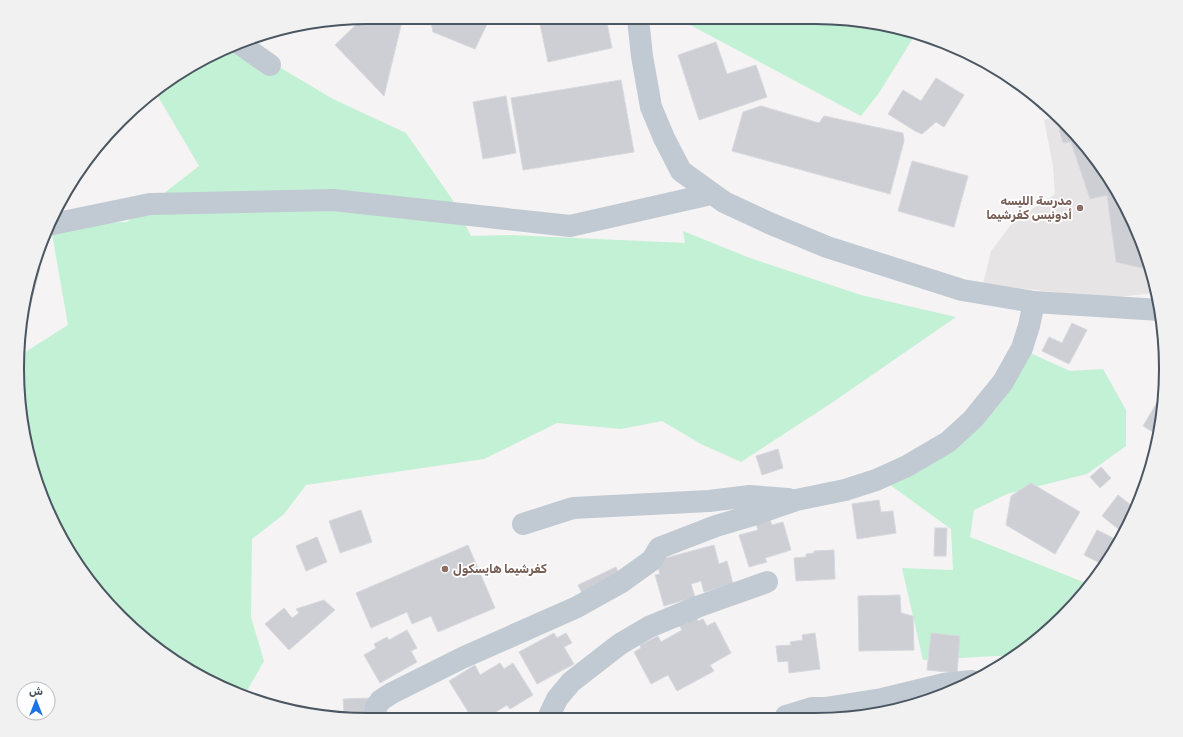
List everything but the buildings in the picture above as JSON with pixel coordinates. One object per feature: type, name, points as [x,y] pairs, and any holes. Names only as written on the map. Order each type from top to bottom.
[{"type":"street","points":[[639,24],[642,56],[651,107],[681,171],[724,202],[827,247],[962,290],[1034,302],[1153,310]]},
{"type":"street","points":[[245,47],[270,64]]},
{"type":"street","points":[[57,223],[150,204],[334,200],[570,226],[711,194]]},
{"type":"street","points":[[375,713],[376,707],[381,700],[387,696],[462,658],[577,607],[620,583],[652,560],[659,548],[716,526],[754,515],[796,500],[845,490],[876,480],[907,466],[948,442],[973,419],[1003,382],[1022,348],[1029,326],[1034,302]]},
{"type":"street","points":[[523,524],[573,508],[709,501],[750,496],[796,500]]},
{"type":"street","points":[[550,713],[557,699],[571,682],[620,644],[649,627],[697,607],[767,582]]},
{"type":"street","points":[[796,713],[812,708],[884,705],[944,684],[956,682]]},
{"type":"shaded area","name":"مدرسة الليسه أدونيس كفرشيما","points":[[1051,118],[1074,141],[1101,177],[1113,196],[1133,237],[1141,258],[1150,294],[1107,298],[983,284],[991,251],[1013,222],[1055,194],[1053,166],[1044,120]]},
{"type":"green space","points":[[688,24],[837,25],[882,31],[913,39],[879,93],[861,116]]},
{"type":"green space","points":[[251,45],[264,58],[333,99],[406,133],[452,199],[471,236],[511,235],[685,243],[683,231],[750,258],[861,295],[956,317],[833,402],[741,462],[701,444],[662,421],[621,429],[557,423],[484,459],[306,485],[284,514],[252,539],[251,617],[264,661],[247,691],[196,667],[177,655],[141,628],[109,596],[82,560],[70,541],[50,500],[36,458],[27,413],[24,368],[25,352],[68,325],[52,233],[56,224],[127,222],[199,166],[158,96],[196,70]]},
{"type":"green space","points":[[1028,352],[1070,371],[1103,369],[1126,410],[1126,446],[1087,474],[1007,494],[974,510],[970,537],[1085,582],[1074,596],[1042,628],[1005,656],[923,660],[902,568],[953,570],[951,529],[886,482],[913,466]]},
{"type":"place","name":"مدرسة الليسه أدونيس كفرشيما","points":[[1080,208]]},
{"type":"place","name":"كفرشيما هايسكول","points":[[445,569]]}]
